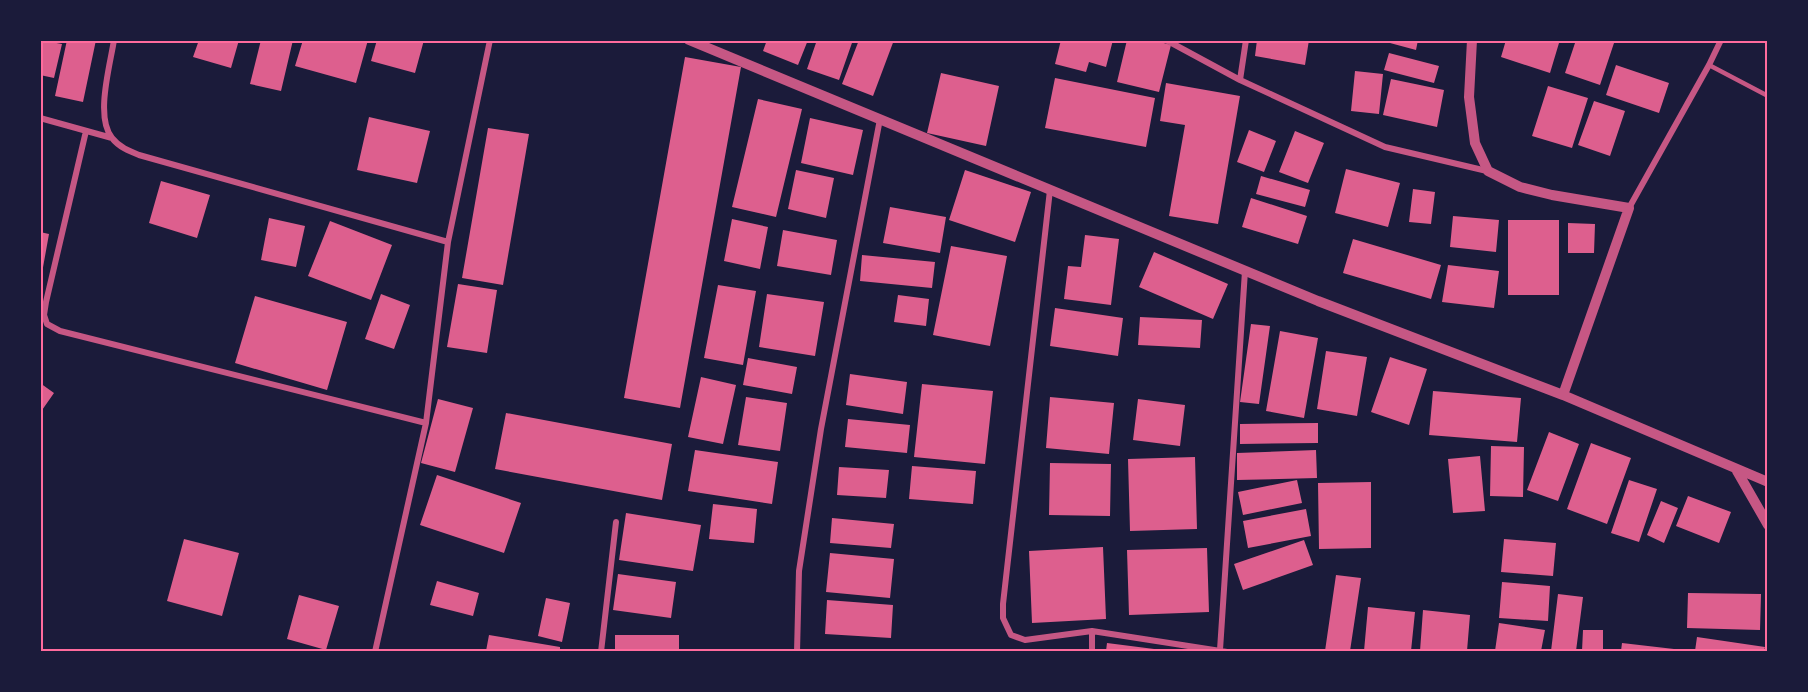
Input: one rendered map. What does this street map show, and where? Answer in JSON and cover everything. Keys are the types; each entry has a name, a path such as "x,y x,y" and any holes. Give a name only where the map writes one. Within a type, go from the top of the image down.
{"street":[{"path":"114,40 104,110 105,127 112,138 124,149 448,242"},
{"path":"375,651 426,423 448,242 490,40"},
{"path":"689,40 1318,302 1563,394 1767,482"},
{"path":"1166,40 1240,80 1384,147 1488,171 1520,187 1552,195 1629,208"},
{"path":"1240,80 1246,40"},
{"path":"1472,40 1469,97 1475,143 1488,171"},
{"path":"1563,394 1629,208 1721,40"},
{"path":"40,118 112,138"},
{"path":"797,651 799,571 820,440 880,118"},
{"path":"86,131 46,302 44,315 47,324 60,331 426,423"},
{"path":"1050,190 1003,604 1003,618 1011,635 1025,640 1092,631 1224,651 1245,271"},
{"path":"1737,471 1767,525"},
{"path":"601,651 616,522"},
{"path":"1092,631 1092,651"}],"lane":[{"path":"1709,65 1767,96"}],"building":[{"path":"40,40 62,44 54,78 40,75"},
{"path":"67,40 96,40 83,102 55,96"},
{"path":"199,40 239,40 231,68 193,57"},
{"path":"261,40 293,40 281,91 250,84"},
{"path":"303,40 368,40 356,83 295,66"},
{"path":"377,40 424,40 415,73 371,61"},
{"path":"767,40 808,40 798,65 763,51"},
{"path":"817,40 853,40 839,80 807,69"},
{"path":"859,40 894,40 873,96 842,84"},
{"path":"1061,40 1113,40 1106,67 1089,62 1086,72 1055,64"},
{"path":"1127,40 1153,40 1171,45 1159,92 1117,82"},
{"path":"1257,40 1309,40 1305,65 1255,56"},
{"path":"1391,40 1418,40 1416,50 1390,43"},
{"path":"1506,40 1552,40 1559,43 1550,73 1501,57"},
{"path":"1576,40 1615,40 1600,85 1565,73"},
{"path":"1389,53 1439,66 1434,83 1384,70"},
{"path":"685,57 741,67 680,408 624,398"},
{"path":"1616,65 1669,83 1659,113 1606,95"},
{"path":"1355,71 1383,74 1379,114 1351,111"},
{"path":"941,73 999,86 986,146 927,133"},
{"path":"1055,78 1155,98 1146,147 1045,128"},
{"path":"1391,79 1444,90 1437,127 1383,115"},
{"path":"1166,83 1240,96 1218,224 1169,216 1185,125 1160,121"},
{"path":"1548,86 1588,98 1572,148 1532,136"},
{"path":"758,99 802,109 776,217 732,207"},
{"path":"1594,101 1625,111 1610,156 1578,145"},
{"path":"369,117 430,131 417,183 357,170"},
{"path":"810,118 863,130 853,175 801,163"},
{"path":"488,128 529,134 503,285 462,278"},
{"path":"1249,130 1276,141 1264,172 1237,162"},
{"path":"1295,131 1324,143 1308,183 1279,172"},
{"path":"1346,169 1400,183 1388,227 1335,213"},
{"path":"796,170 834,178 826,218 788,209"},
{"path":"965,170 1031,192 1015,242 949,220"},
{"path":"1261,176 1310,190 1305,207 1256,194"},
{"path":"161,181 210,195 197,238 149,223"},
{"path":"1413,189 1435,192 1431,224 1409,222"},
{"path":"1251,198 1307,216 1298,244 1242,227"},
{"path":"890,207 946,217 940,253 883,243"},
{"path":"1453,216 1499,220 1496,252 1450,247"},
{"path":"269,218 305,226 296,267 261,260"},
{"path":"732,219 768,227 760,269 724,261"},
{"path":"1508,220 1559,220 1559,295 1508,295"},
{"path":"330,221 392,245 371,300 308,276"},
{"path":"1568,223 1595,224 1594,253 1568,253"},
{"path":"783,230 837,240 831,275 777,266"},
{"path":"40,232 49,234 42,273 40,273"},
{"path":"1085,235 1119,239 1111,305 1064,299 1068,266 1081,267"},
{"path":"1353,239 1441,265 1431,299 1343,273"},
{"path":"951,246 1007,256 990,346 933,335"},
{"path":"1154,252 1228,284 1213,319 1139,287"},
{"path":"862,255 935,262 932,288 860,281"},
{"path":"1448,265 1499,271 1494,308 1442,302"},
{"path":"458,284 497,290 487,353 447,347"},
{"path":"718,285 756,291 743,365 704,358"},
{"path":"381,294 410,305 394,349 365,339"},
{"path":"767,294 824,302 815,356 759,347"},
{"path":"898,295 929,299 926,326 894,322"},
{"path":"255,296 347,322 327,390 235,363"},
{"path":"1055,308 1123,318 1118,356 1050,346"},
{"path":"1140,317 1202,320 1200,348 1138,345"},
{"path":"1251,324 1270,326 1259,404 1240,402"},
{"path":"1280,331 1318,338 1304,418 1266,411"},
{"path":"1326,351 1367,357 1357,416 1317,409"},
{"path":"1390,357 1427,369 1409,425 1371,412"},
{"path":"748,358 797,367 792,394 743,385"},
{"path":"850,374 907,382 903,414 846,405"},
{"path":"701,377 736,385 723,444 688,437"},
{"path":"40,383 54,393 40,413"},
{"path":"922,384 993,391 985,464 914,457"},
{"path":"1433,391 1521,398 1517,442 1429,435"},
{"path":"746,397 787,403 780,451 738,445"},
{"path":"1050,397 1114,403 1109,454 1046,448"},
{"path":"438,399 473,408 455,472 421,463"},
{"path":"1138,399 1185,405 1180,446 1133,440"},
{"path":"506,413 672,444 662,500 495,469"},
{"path":"848,419 910,425 907,453 845,447"},
{"path":"1318,423 1318,443 1240,444 1240,424"},
{"path":"1549,432 1579,444 1558,501 1527,490"},
{"path":"1591,443 1631,458 1607,524 1567,509"},
{"path":"1491,446 1524,447 1523,497 1490,496"},
{"path":"695,450 778,462 772,504 688,491"},
{"path":"1316,450 1317,478 1237,480 1237,453"},
{"path":"1480,456 1485,511 1453,513 1448,459"},
{"path":"1195,457 1197,529 1130,531 1128,459"},
{"path":"1050,463 1111,464 1110,516 1049,515"},
{"path":"912,466 976,471 973,504 909,499"},
{"path":"839,467 889,470 886,498 837,495"},
{"path":"437,475 521,503 504,553 420,525"},
{"path":"1297,480 1302,503 1243,515 1238,492"},
{"path":"1629,480 1657,489 1639,542 1611,533"},
{"path":"1371,482 1371,548 1319,549 1318,483"},
{"path":"1688,496 1731,512 1719,543 1676,526"},
{"path":"1661,501 1678,508 1664,543 1647,535"},
{"path":"713,504 757,509 754,543 709,539"},
{"path":"1306,509 1311,536 1248,548 1243,521"},
{"path":"626,513 701,525 693,571 619,560"},
{"path":"832,518 894,524 891,548 830,543"},
{"path":"184,539 239,553 222,616 167,601"},
{"path":"1504,539 1556,543 1553,576 1501,572"},
{"path":"1304,540 1313,565 1243,590 1234,564"},
{"path":"1103,547 1106,619 1032,623 1029,551"},
{"path":"1207,548 1209,612 1129,615 1127,550"},
{"path":"830,553 894,559 890,598 826,592"},
{"path":"618,574 676,582 671,618 613,610"},
{"path":"1336,575 1361,578 1350,651 1325,651"},
{"path":"437,581 479,593 473,616 430,605"},
{"path":"1502,582 1550,586 1548,621 1499,618"},
{"path":"1688,593 1761,594 1760,630 1687,628"},
{"path":"1558,594 1583,597 1576,651 1551,651"},
{"path":"299,595 339,606 326,650 287,639"},
{"path":"546,598 570,603 562,642 538,636"},
{"path":"827,600 893,605 891,638 825,634"},
{"path":"1368,607 1415,612 1411,651 1364,651"},
{"path":"1423,610 1470,615 1467,651 1420,651"},
{"path":"1499,623 1545,630 1541,651 1495,651"},
{"path":"1583,630 1603,630 1603,651 1582,651"},
{"path":"489,635 560,647 560,651 486,651"},
{"path":"615,635 679,635 679,651 615,651"},
{"path":"1697,637 1765,647 1764,651 1695,651"},
{"path":"1107,643 1162,650 1162,651 1106,651"},
{"path":"1622,643 1674,649 1674,651 1621,651"}]}
